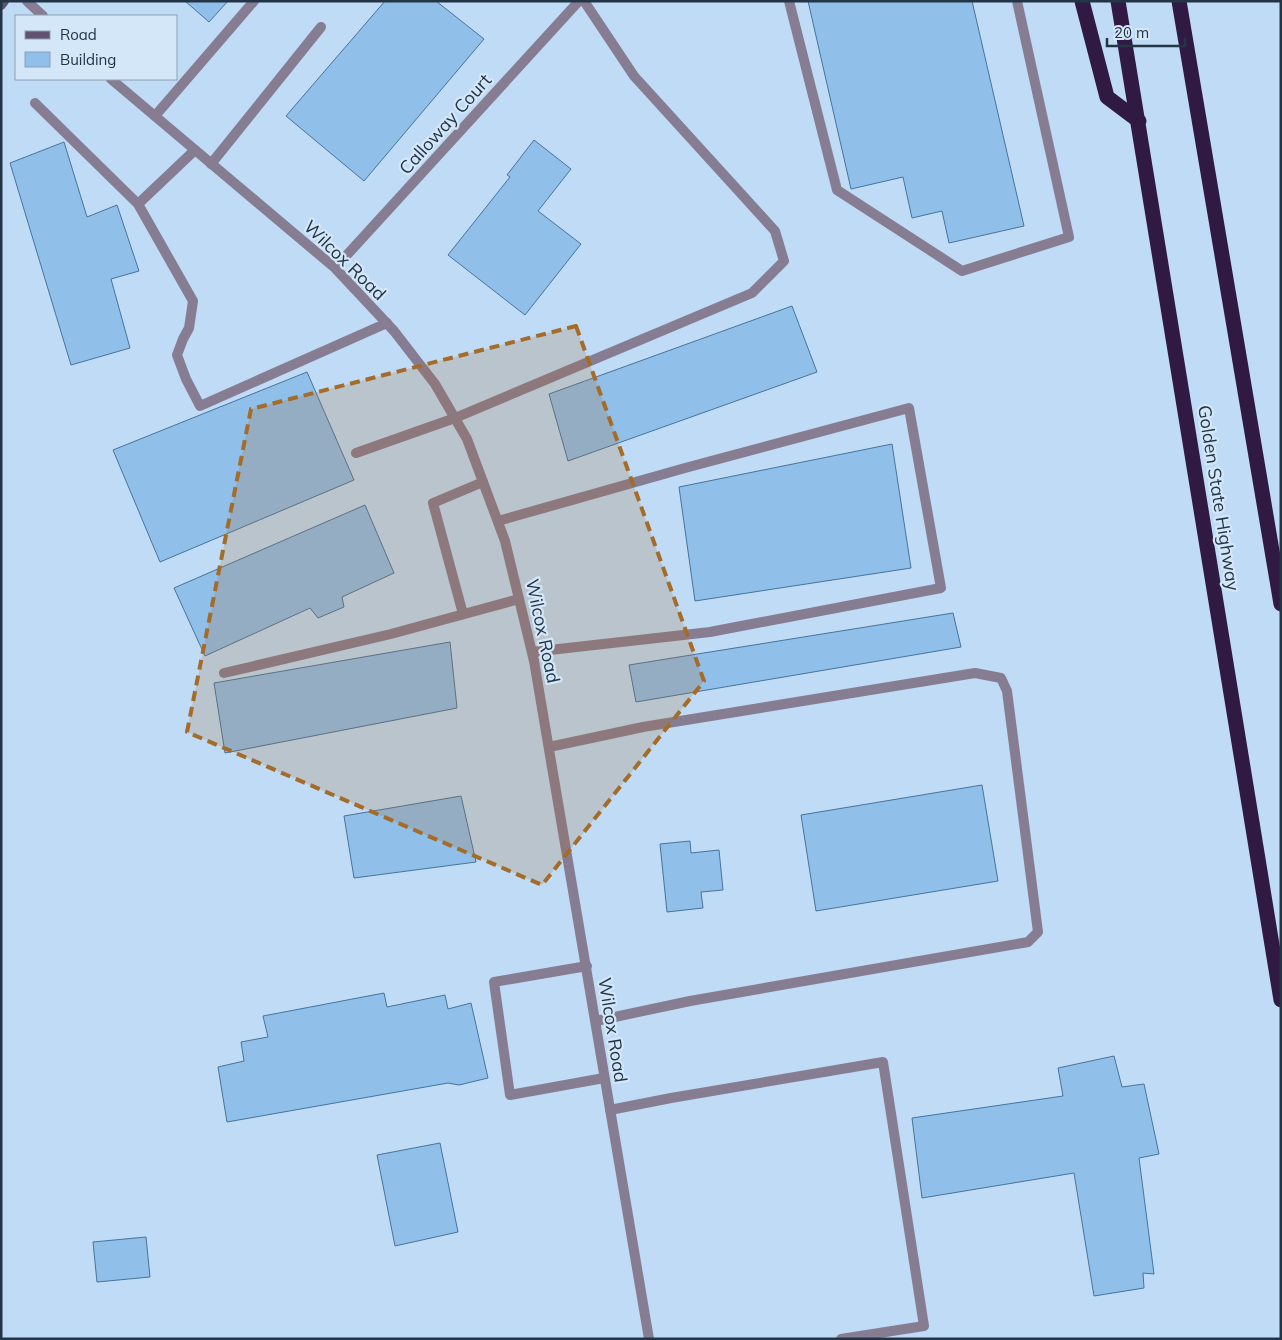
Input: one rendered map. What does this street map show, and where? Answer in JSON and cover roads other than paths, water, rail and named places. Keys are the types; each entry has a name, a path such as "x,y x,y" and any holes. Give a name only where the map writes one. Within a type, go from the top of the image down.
{"highway":[{"path":"1082,1 1107,97 1139,122"},
{"name":"Golden State Highway","path":"1118,1 1281,1000"},
{"path":"1179,1 1281,604"}],"street":[{"path":"1,5 4,1"},
{"path":"27,1 42,15"},
{"path":"154,116 254,1"},
{"name":"Calloway Court","path":"335,268 578,1"},
{"path":"356,453 455,418 752,293 784,261 775,231 634,76 584,1"},
{"path":"789,1 838,190 962,271 1069,237 1017,1"},
{"path":"211,164 321,27"},
{"name":"Wilcox Road","path":"112,80 335,268 387,323 436,384 467,439 505,541 532,652 587,966 604,1078 649,1339"},
{"path":"35,103 138,204 193,301 189,328 182,339 178,356 186,379 200,406 387,323"},
{"path":"138,204 195,150"},
{"path":"498,521 685,468 909,408 941,588 710,632 532,652"},
{"path":"463,614 433,503 483,482"},
{"path":"224,673 391,634 519,599"},
{"path":"549,747 644,727 975,673 1001,678 1006,691 1038,932 1028,942 690,1001 596,1021"},
{"path":"587,966 494,982 510,1095 604,1078"},
{"path":"610,1110 882,1062 924,1326 841,1339"}]}
